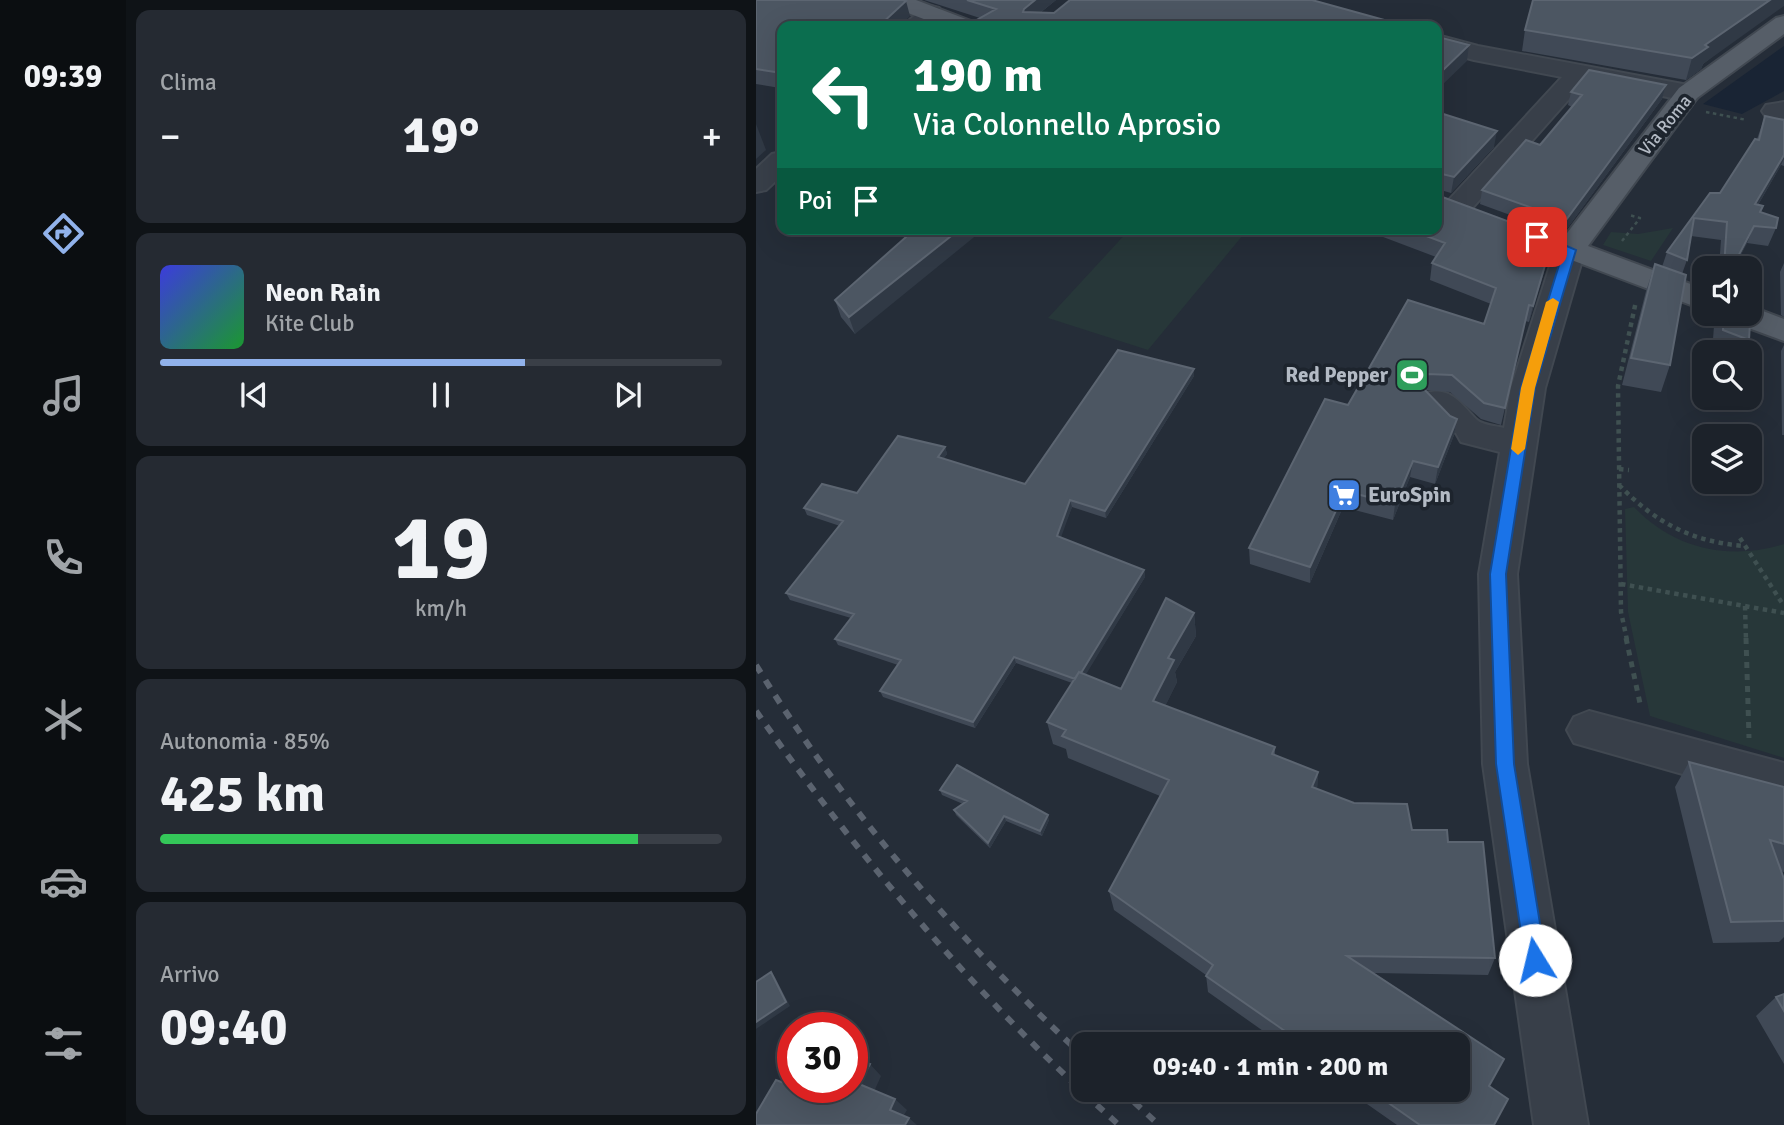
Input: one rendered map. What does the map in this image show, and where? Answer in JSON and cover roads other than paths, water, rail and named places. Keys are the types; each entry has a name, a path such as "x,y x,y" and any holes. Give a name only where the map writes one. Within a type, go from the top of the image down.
{"main road":[{"path":"895,0 923,20"},
{"name":"Via Roma","path":"1570,250 1695,102 1784,23"},
{"path":"1447,204 1491,220"},
{"path":"1525,233 1692,296"},
{"path":"1762,322 1784,331"}],"street":[{"path":"1442,44 1474,53 1580,72 1695,102"},
{"path":"1447,204 1580,72"},
{"path":"756,184 777,165"},
{"path":"1560,1125 1505,764 1498,574 1528,388 1570,250"},
{"path":"1457,419 1519,444"},
{"path":"1589,730 1784,783"}],"water":[{"path":"1784,46 1784,91 1742,114 1703,104"}],"railway":[{"path":"756,665 827,771 906,871 992,967 1071,1045"},
{"path":"756,711 881,876 971,980 1068,1078 1119,1125"},
{"path":"1134,1102 1159,1125"}],"place":[{"name":"Red Pepper","path":"1412,375"},
{"name":"EuroSpin","path":"1344,495"}]}
